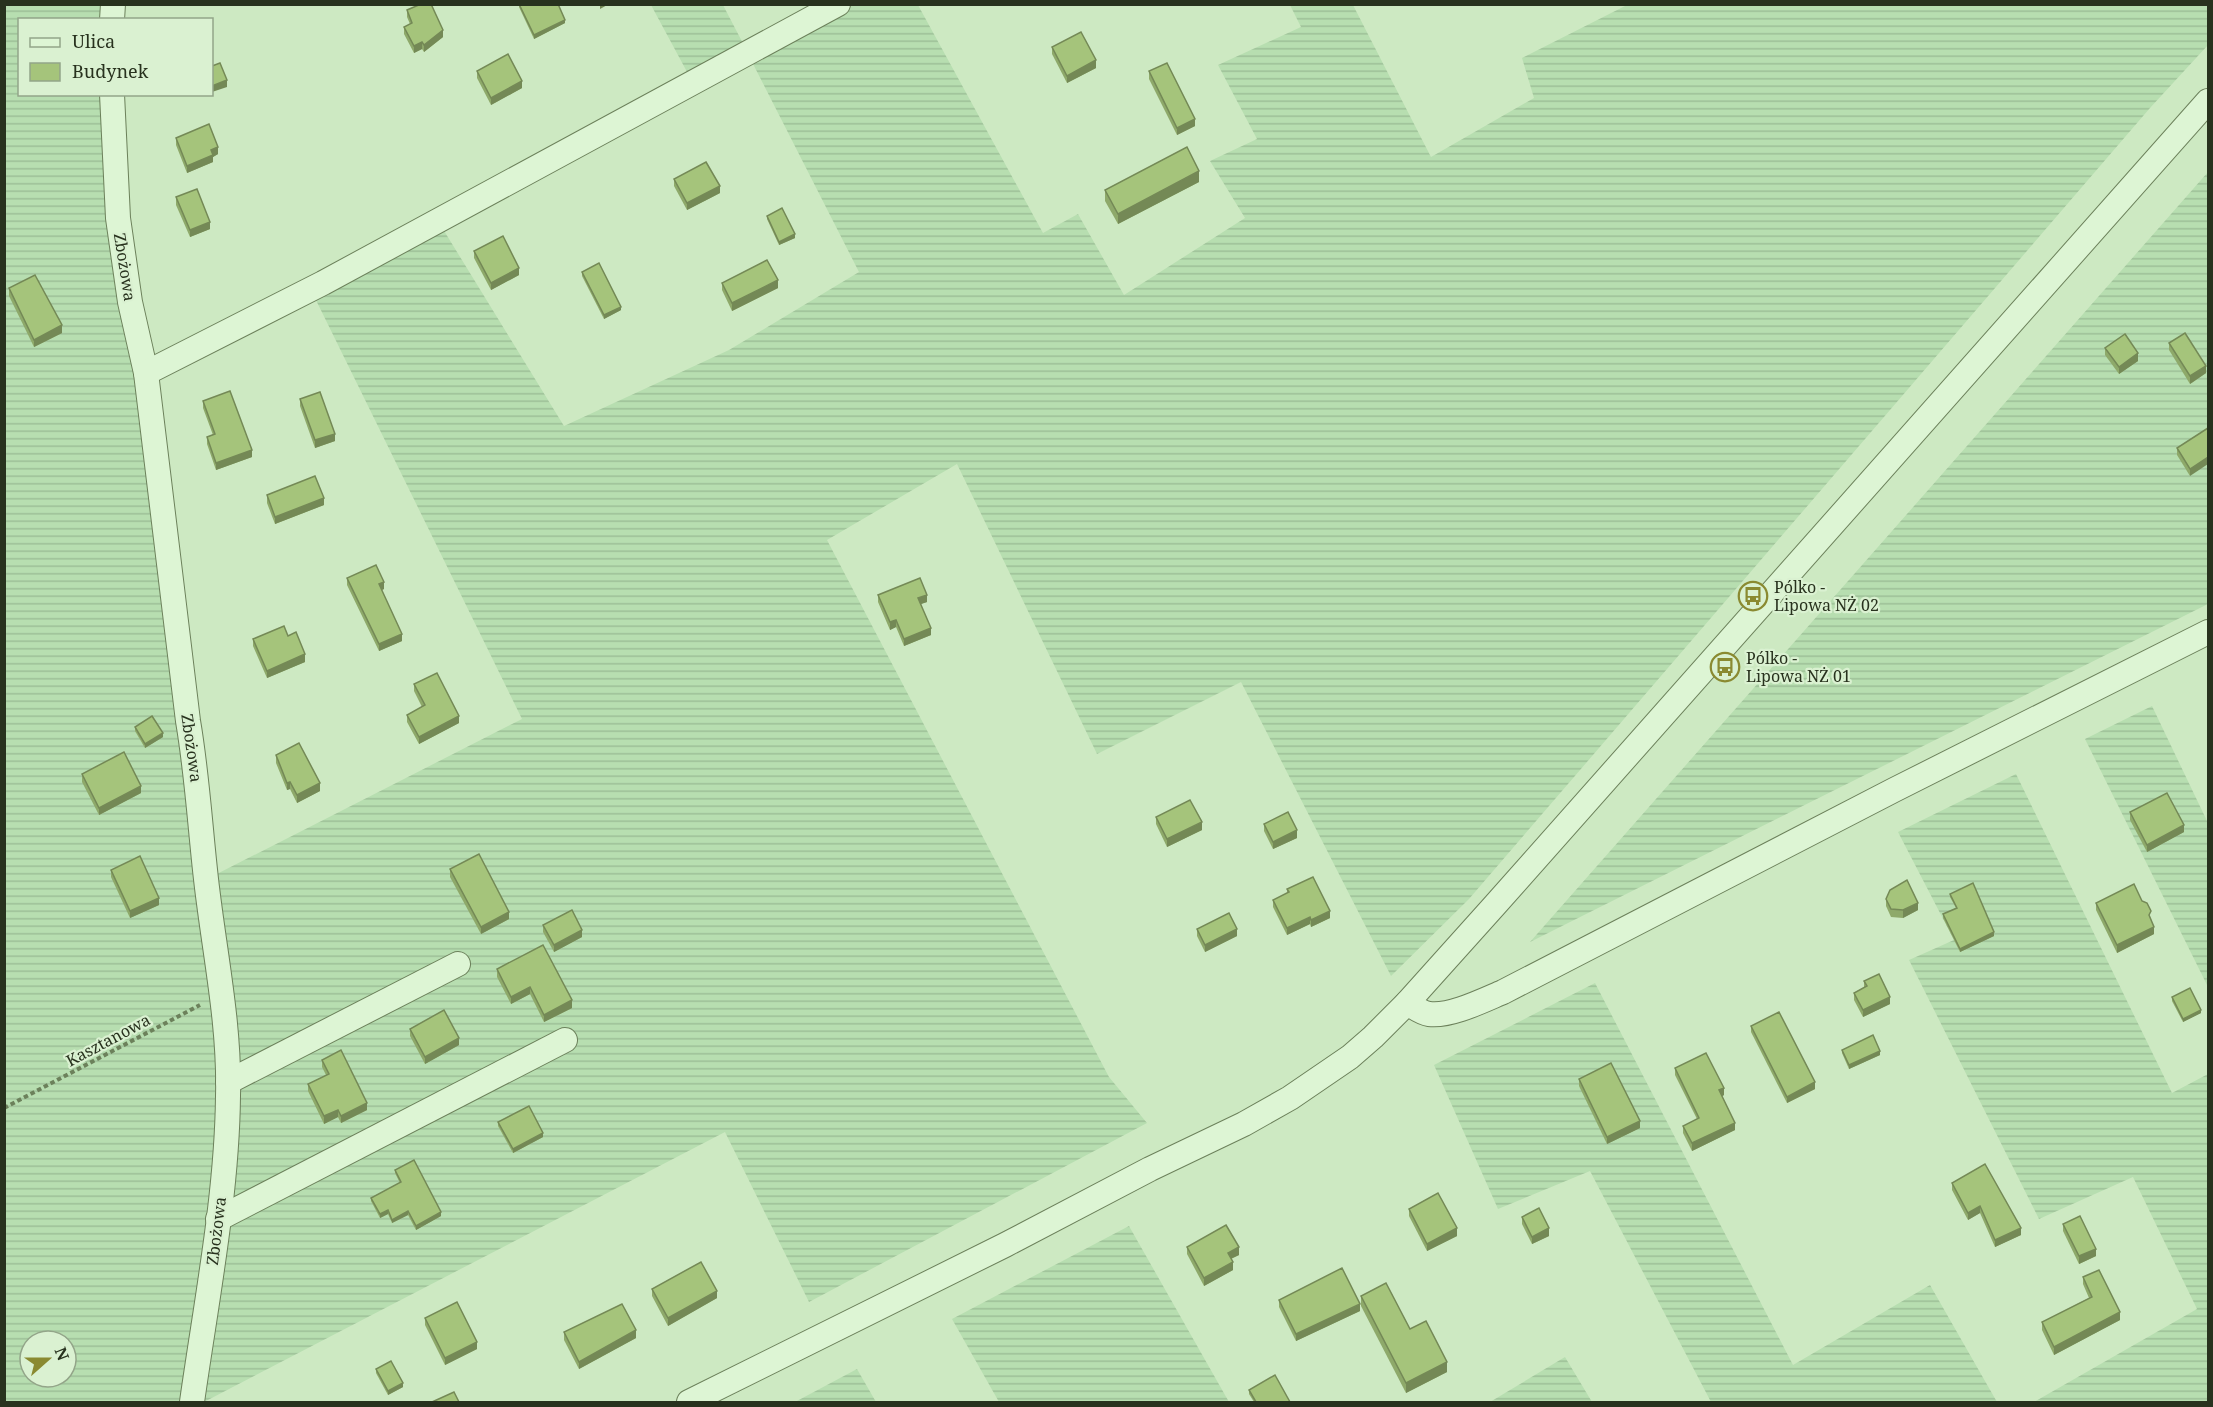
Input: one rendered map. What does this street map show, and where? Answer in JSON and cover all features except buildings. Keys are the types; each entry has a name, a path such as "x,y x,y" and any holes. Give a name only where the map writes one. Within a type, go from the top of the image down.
{"street":[{"path":"146,373 333,278 838,4"},
{"name":"Zbożowa","path":"112,96 118,218 130,302 146,373 194,756 206,880 222,993 228,1082 226,1140 218,1219 192,1402"},
{"path":"688,1402 1005,1245 1150,1169 1266,1112 1350,1057 1407,1003 2208,100"},
{"path":"1407,1003 1423,1012 1439,1014 1503,992 1904,784 2208,632"},
{"path":"228,1082 458,964"},
{"path":"218,1219 565,1040"}],"path":[{"name":"Kasztanowa","path":"4,1108 222,993"}],"green space":[{"path":"5,5 113,5 112,18 18,18 18,96 112,96 207,879 522,719 311,290 438,221 564,426 729,350 859,272 748,54 693,83 651,5 723,5 748,53 838,5 918,5 1043,233 1078,214 1124,295 1245,218 1210,161 1257,139 1218,65 1301,27 1290,5 1353,5 1431,157 1534,98 1522,58 1627,5 2208,5 2208,45 2150,108 1469,899 1391,976 1241,682 1097,754 957,464 827,540 1109,1077 1147,1123 809,1302 725,1132 204,1402 5,1402"},
{"path":"2208,172 2208,604 1530,942 2003,405"},
{"path":"2152,706 2208,823 2208,987 2085,739"},
{"path":"2016,774 2172,1093 2208,1074 2208,1402 2034,1402 2197,1309 2133,1177 2039,1219 1909,960 1954,940 1898,832"},
{"path":"1595,983 1793,1365 1930,1285 1997,1402 1711,1402 1590,1171 1498,1209 1434,1065"},
{"path":"1129,1226 1229,1402 999,1402 952,1319"},
{"path":"1565,1357 1592,1402 1490,1402"},
{"path":"857,1369 876,1402 795,1402"}],"place":[{"name":"Pólko - Lipowa NŻ 02","path":"1753,596"},
{"name":"Pólko - Lipowa NŻ 01","path":"1725,667"}]}
